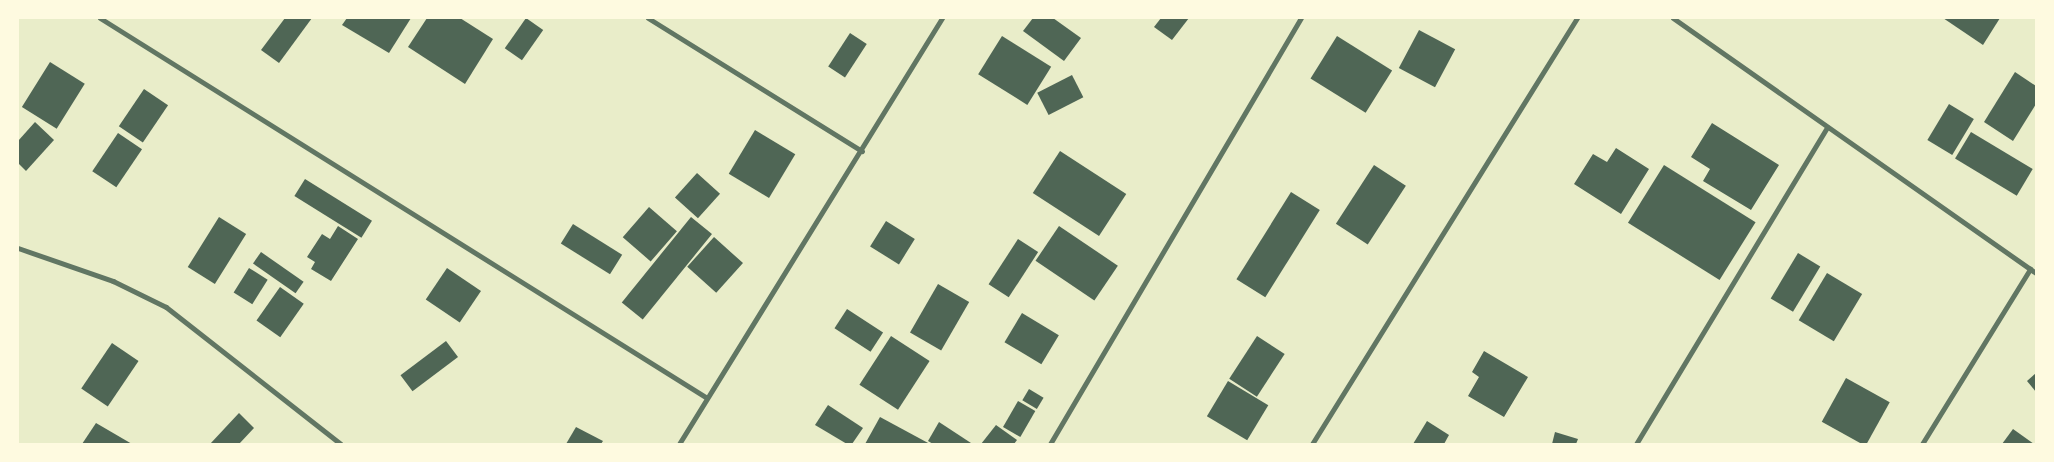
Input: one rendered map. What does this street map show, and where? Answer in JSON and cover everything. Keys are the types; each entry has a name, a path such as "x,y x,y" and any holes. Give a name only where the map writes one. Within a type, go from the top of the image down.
{"street":[{"path":"100,18 707,398"},
{"path":"648,18 862,151"},
{"path":"679,444 862,151 942,18"},
{"path":"1050,444 1300,18"},
{"path":"1312,444 1577,18"},
{"path":"1672,18 2036,273"},
{"path":"1636,444 1827,128"},
{"path":"18,248 113,280 166,307 341,444"},
{"path":"1922,444 2030,269"}],"building":[{"path":"285,18 312,18 279,63 261,50"},
{"path":"347,18 411,18 389,53 342,25"},
{"path":"427,18 460,18 493,39 465,84 408,47"},
{"path":"526,18 543,30 522,60 505,48"},
{"path":"1033,18 1053,18 1081,38 1064,61 1023,31"},
{"path":"1161,18 1189,18 1172,40 1154,27"},
{"path":"1943,18 2000,18 1983,45"},
{"path":"1419,30 1455,49 1435,87 1399,68"},
{"path":"850,33 867,44 845,77 828,67"},
{"path":"1002,36 1051,67 1027,105 978,74"},
{"path":"1337,36 1392,70 1366,113 1311,78"},
{"path":"50,62 85,84 57,129 22,107"},
{"path":"2015,72 2036,86 2036,104 2013,141 1984,122"},
{"path":"1072,75 1083,97 1049,115 1037,93"},
{"path":"144,89 168,105 143,143 119,126"},
{"path":"1949,104 1974,119 1952,155 1927,140"},
{"path":"35,122 54,140 26,171 18,163 18,141"},
{"path":"1712,123 1779,165 1751,210 1703,181 1710,169 1691,157"},
{"path":"755,130 795,154 769,198 729,174"},
{"path":"1971,132 2033,169 2017,196 1955,159"},
{"path":"118,133 142,149 116,187 92,171"},
{"path":"1616,148 1649,169 1621,214 1574,184 1593,154 1607,162"},
{"path":"1060,151 1126,194 1099,236 1033,193"},
{"path":"1374,165 1406,186 1368,244 1336,224"},
{"path":"1664,165 1756,222 1720,280 1628,223"},
{"path":"697,173 720,194 698,218 675,198"},
{"path":"305,179 372,221 361,238 294,196"},
{"path":"1291,192 1320,210 1265,297 1236,279"},
{"path":"649,207 677,231 651,261 623,237"},
{"path":"219,217 246,234 215,284 188,267"},
{"path":"691,217 712,234 643,319 622,302"},
{"path":"886,221 915,239 899,264 870,246"},
{"path":"573,224 622,255 610,274 561,244"},
{"path":"338,226 358,239 331,281 311,269 315,262 307,257 322,234 330,239"},
{"path":"1059,226 1118,266 1094,301 1036,261"},
{"path":"714,237 743,263 716,293 687,267"},
{"path":"1018,239 1038,252 1009,297 989,284"},
{"path":"261,252 304,282 296,293 253,263"},
{"path":"1798,253 1820,266 1793,312 1771,298"},
{"path":"249,268 268,280 252,304 234,293"},
{"path":"447,268 481,291 460,322 426,300"},
{"path":"1827,273 1862,294 1834,341 1799,320"},
{"path":"938,284 969,302 941,350 910,332"},
{"path":"280,287 304,304 280,337 256,321"},
{"path":"847,309 883,332 871,352 834,328"},
{"path":"1022,313 1059,335 1041,364 1004,342"},
{"path":"891,336 930,361 898,410 859,385"},
{"path":"1257,336 1285,354 1257,397 1229,379"},
{"path":"446,341 458,357 413,391 400,375"},
{"path":"112,343 139,361 108,406 81,389"},
{"path":"1484,351 1528,377 1504,417 1468,396 1479,377 1472,372"},
{"path":"2036,373 2036,392 2027,381"},
{"path":"1846,378 1890,402 1867,444 1862,444 1822,422"},
{"path":"1228,381 1268,405 1247,440 1207,416"},
{"path":"1029,389 1044,398 1037,409 1022,400"},
{"path":"1018,401 1035,411 1020,437 1003,427"},
{"path":"828,405 863,428 852,444 847,444 815,425"},
{"path":"239,413 254,428 239,444 210,444"},
{"path":"880,417 930,444 865,444"},
{"path":"1427,421 1449,435 1444,444 1413,444"},
{"path":"939,422 971,443 933,444 928,441"},
{"path":"96,423 132,444 82,444"},
{"path":"996,425 1017,440 1014,444 981,444"},
{"path":"576,427 603,441 601,444 566,444"},
{"path":"2013,429 2034,444 2002,444"},
{"path":"1555,432 1578,439 1576,444 1552,444"}]}
